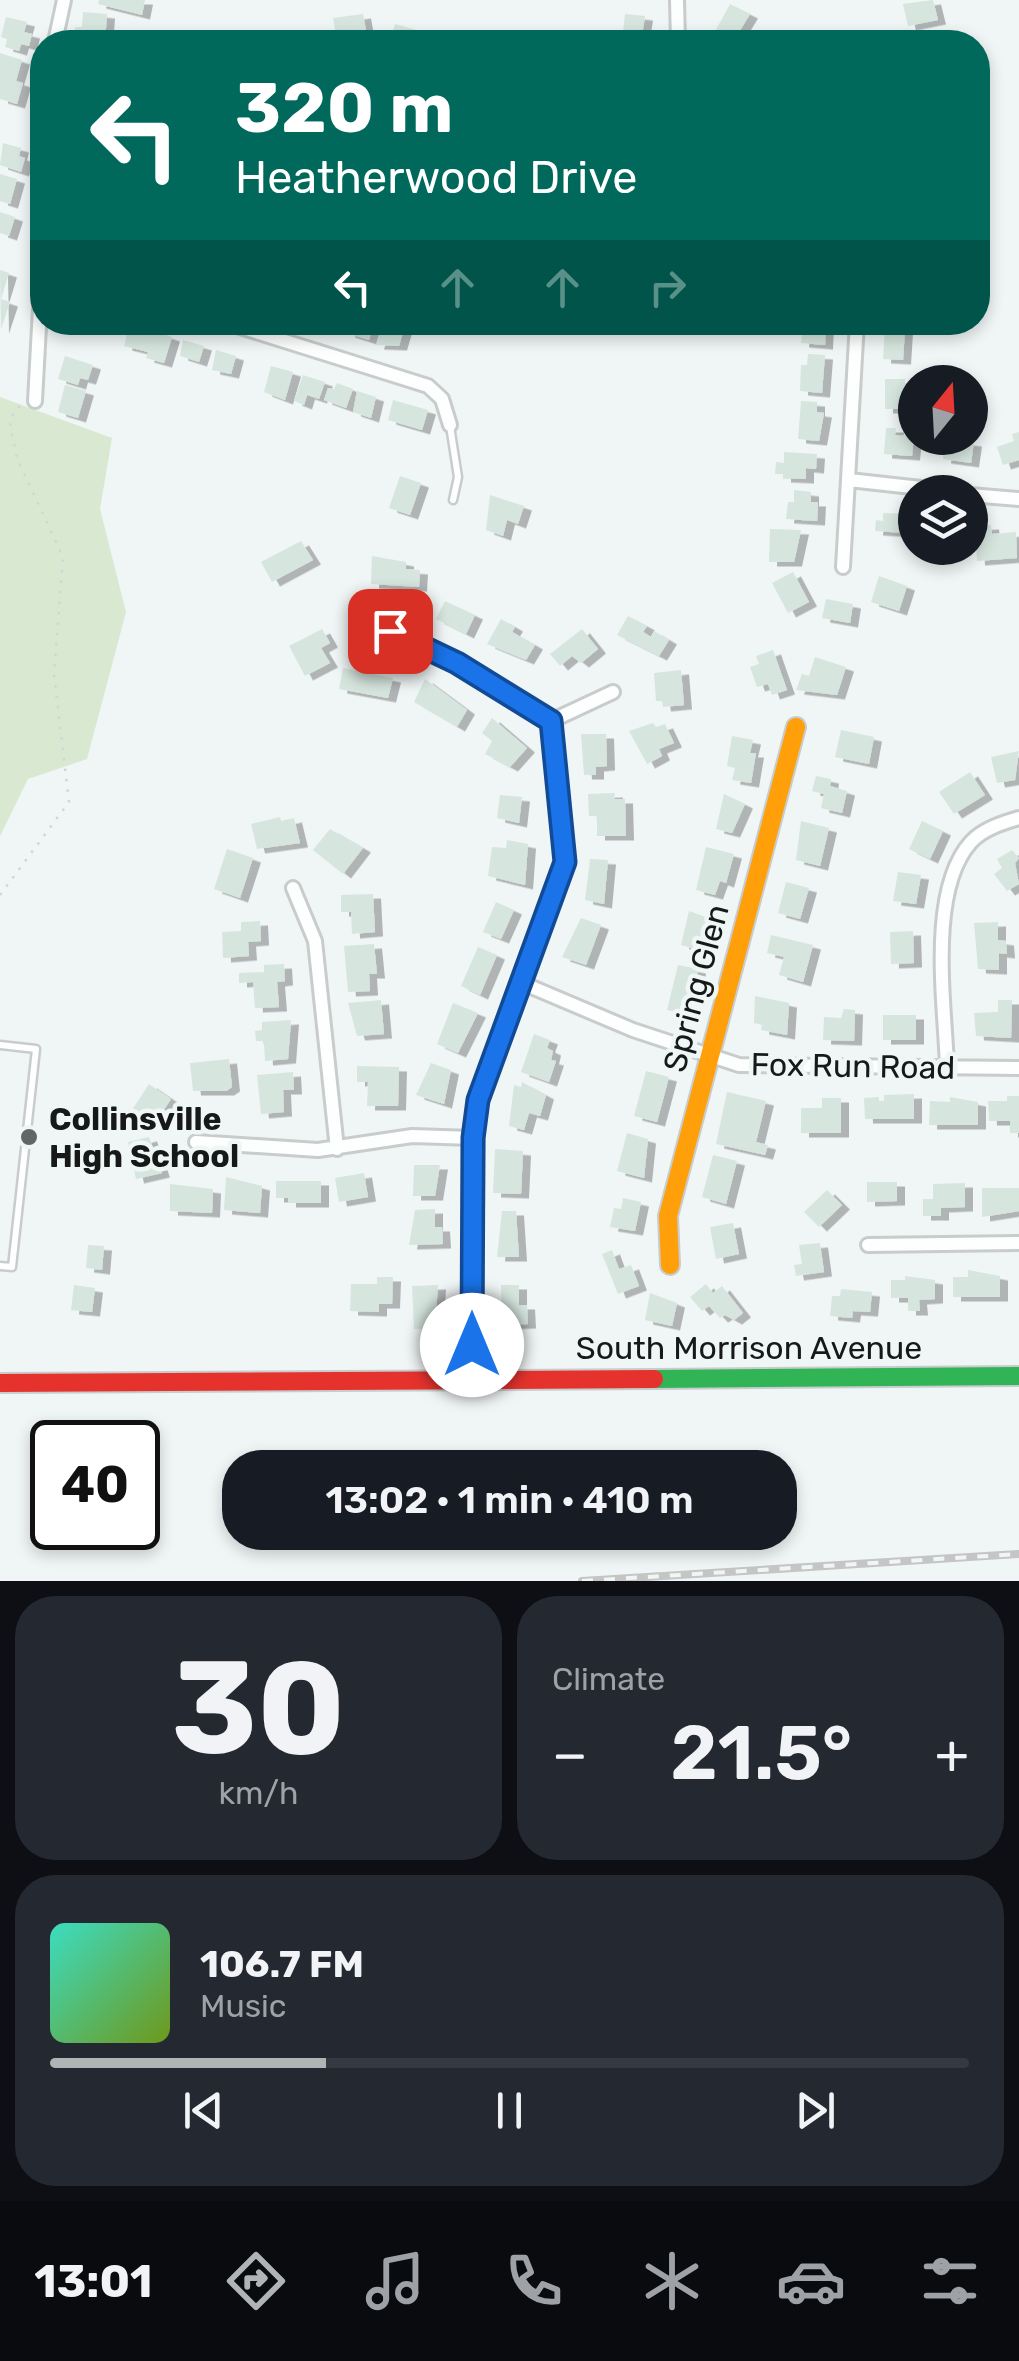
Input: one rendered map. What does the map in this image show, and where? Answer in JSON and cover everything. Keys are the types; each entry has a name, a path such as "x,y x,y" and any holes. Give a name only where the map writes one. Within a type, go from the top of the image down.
{"street":[{"path":"58,30 64,0"},
{"path":"677,0 678,30"},
{"path":"36,401 39,335"},
{"path":"265,335 428,386 442,399 450,425"},
{"path":"843,567 856,335"},
{"path":"849,480 898,485"},
{"path":"988,497 1019,500"},
{"path":"367,634 390,631 457,663 551,721"},
{"path":"551,721 614,692"},
{"path":"472,1380 473,1138 482,1085 565,862 551,721"},
{"name":"Spring Glen","path":"670,1265 668,1216 796,727"},
{"path":"947,1067 944,920 951,878 972,841 1019,818"},
{"path":"293,888 315,941 337,1149"},
{"name":"Fox Run Road","path":"522,984 709,1058 768,1068 1019,1068"},
{"path":"196,1142 337,1149 412,1136 473,1138"},
{"path":"868,1245 1019,1243"},
{"name":"South Morrison Avenue","path":"0,1383 1019,1376"}],"lane":[{"path":"450,425 458,477 453,500"},
{"path":"0,1045 36,1049 12,1267 0,1266"}],"path":[{"path":"0,896 68,802 54,674 63,557 17,458 10,422 15,409 36,401"}],"green space":[{"path":"0,397 112,438 100,509 126,612 87,759 28,779 0,836"}],"building":[{"path":"99,0 145,0 142,15 98,4"},
{"path":"933,0 938,20 908,26 903,4"},
{"path":"730,4 750,14 740,30 716,30"},
{"path":"83,12 107,14 106,30 75,30 82,27"},
{"path":"363,14 366,30 335,30 333,18"},
{"path":"625,14 645,16 643,30 623,30"},
{"path":"6,17 27,22 24,32 30,34 29,46 21,44 19,51 5,47 7,39 1,37"},
{"path":"395,24 416,30 393,30"},
{"path":"0,53 22,60 16,81 23,83 17,104 0,99"},
{"path":"3,143 21,148 19,156 25,158 21,172 0,165"},
{"path":"0,174 17,179 10,204 0,201"},
{"path":"0,212 15,217 9,236 0,233"},
{"path":"0,270 9,273 1,299 10,302 1,329"},
{"path":"127,335 172,337 164,363 146,358 148,352 124,346"},
{"path":"379,335 402,335 399,346 376,345"},
{"path":"802,335 825,335 825,345 801,343"},
{"path":"885,335 905,335 903,360 883,359"},
{"path":"183,340 204,346 199,362 180,356"},
{"path":"216,350 236,356 231,374 212,370"},
{"path":"808,354 825,355 822,393 800,391 801,365 807,365"},
{"path":"65,356 93,365 88,380 80,378 78,385 58,379"},
{"path":"271,366 293,372 285,400 264,392"},
{"path":"303,375 325,382 319,399 307,395 304,405 294,401"},
{"path":"885,379 898,379 898,409 885,409"},
{"path":"337,383 353,389 346,408 324,400 328,388 334,389"},
{"path":"65,385 86,391 78,418 58,412"},
{"path":"357,391 376,397 371,418 353,412"},
{"path":"393,400 428,410 422,430 388,420"},
{"path":"801,401 817,402 817,412 824,413 819,441 798,439"},
{"path":"886,428 896,428 898,455 884,454"},
{"path":"1019,432 1019,460 1003,465 997,447 1014,441 1012,434"},
{"path":"784,452 817,454 816,469 806,468 806,479 775,474 776,462 784,463"},
{"path":"943,455 972,455 971,463 943,459"},
{"path":"400,476 421,483 410,515 389,508"},
{"path":"794,490 811,492 811,502 818,502 817,521 786,519 788,502 794,502"},
{"path":"490,495 524,506 518,524 507,520 503,536 486,530"},
{"path":"883,513 898,514 898,533 875,531 876,520 883,521"},
{"path":"988,525 992,534 1016,532 1017,558 988,560"},
{"path":"770,529 801,530 794,562 769,562"},
{"path":"301,541 313,560 272,582 261,562"},
{"path":"372,556 406,562 406,569 420,570 419,587 371,584"},
{"path":"793,572 809,602 788,613 772,583"},
{"path":"879,576 907,586 899,611 871,602"},
{"path":"826,599 853,604 850,623 822,618"},
{"path":"445,601 475,615 466,634 436,619"},
{"path":"628,616 647,626 643,632 651,637 654,631 669,640 659,656 617,635"},
{"path":"501,619 515,627 512,632 535,645 526,660 487,644"},
{"path":"322,629 330,643 321,648 330,663 305,676 289,646"},
{"path":"582,629 598,649 581,663 572,656 560,666 550,654"},
{"path":"773,650 787,690 772,695 768,684 757,687 750,667 759,664 756,656"},
{"path":"815,657 846,667 837,695 796,690 802,674 809,676"},
{"path":"343,668 393,678 388,698 339,689"},
{"path":"681,670 684,705 663,707 662,701 656,701 654,673"},
{"path":"425,679 467,710 457,727 414,702"},
{"path":"492,718 527,748 510,767 485,754 492,741 482,733"},
{"path":"653,723 656,727 665,724 674,743 659,749 662,756 647,764 629,731"},
{"path":"841,730 874,737 869,764 835,757"},
{"path":"581,734 606,734 607,766 596,767 596,775 584,775"},
{"path":"732,736 753,740 750,753 756,753 751,783 732,780 735,768 727,766"},
{"path":"1019,751 1015,780 997,783 991,757"},
{"path":"970,772 985,795 954,814 939,792"},
{"path":"816,776 831,779 830,786 847,791 842,813 821,808 824,794 812,791"},
{"path":"615,793 614,799 625,799 626,836 597,836 597,816 589,816 588,794"},
{"path":"724,794 745,804 732,833 716,829"},
{"path":"500,795 522,797 519,823 497,818"},
{"path":"280,817 281,821 294,818 300,843 257,849 251,824"},
{"path":"801,821 829,828 820,866 796,860"},
{"path":"922,821 943,831 930,859 909,849"},
{"path":"330,829 363,848 343,874 313,850"},
{"path":"507,840 528,844 525,885 488,876 492,847 506,848"},
{"path":"706,847 734,854 726,883 720,881 715,895 696,890"},
{"path":"227,849 253,858 240,898 214,889"},
{"path":"1012,850 1019,858 1015,863 1019,884 1007,891 994,874 1002,868 997,859"},
{"path":"590,859 608,860 604,904 585,900"},
{"path":"898,872 921,875 916,904 893,901"},
{"path":"786,882 809,888 800,919 778,913"},
{"path":"373,894 375,932 352,934 351,912 341,912 341,895"},
{"path":"496,902 514,910 501,939 483,932"},
{"path":"689,911 714,920 705,952 681,945"},
{"path":"581,918 601,925 586,965 562,957"},
{"path":"260,921 261,941 248,942 249,956 223,958 222,932 241,931 241,922"},
{"path":"998,922 998,940 1006,941 1007,954 999,953 999,970 978,969 974,923"},
{"path":"913,931 914,963 891,964 890,932"},
{"path":"771,935 813,945 803,982 779,975 784,957 767,953"},
{"path":"374,944 377,974 369,974 370,991 348,992 344,946"},
{"path":"478,947 497,955 480,995 461,986"},
{"path":"284,964 285,981 277,982 279,1007 255,1008 253,982 239,983 239,973 264,972 264,965"},
{"path":"678,965 698,969 691,1016 667,1010"},
{"path":"755,996 789,1003 787,1035 761,1030 762,1025 754,1023"},
{"path":"381,1000 384,1034 357,1036 348,1003"},
{"path":"998,1000 1012,1000 1011,1038 976,1036 974,1013 998,1012"},
{"path":"453,1003 478,1013 458,1053 437,1044"},
{"path":"844,1009 855,1010 854,1041 823,1040 824,1017 841,1018"},
{"path":"883,1015 916,1015 916,1040 883,1040"},
{"path":"291,1020 288,1059 265,1061 264,1041 256,1041 255,1031 262,1030 262,1022"},
{"path":"534,1034 550,1040 547,1048 553,1051 551,1060 556,1061 549,1082 521,1072"},
{"path":"229,1059 232,1087 226,1091 193,1091 190,1063"},
{"path":"431,1063 451,1070 444,1104 416,1095"},
{"path":"357,1066 399,1067 398,1106 367,1106 368,1082 357,1082"},
{"path":"646,1071 669,1077 657,1122 634,1116"},
{"path":"293,1072 294,1090 283,1090 284,1112 261,1114 257,1075"},
{"path":"522,1082 546,1095 540,1116 529,1113 524,1130 509,1126 514,1085 521,1087"},
{"path":"149,1084 171,1099 154,1125 132,1110"},
{"path":"727,1092 766,1101 756,1142 768,1145 765,1155 716,1144"},
{"path":"914,1094 914,1119 865,1119 864,1098 879,1097 879,1102 884,1102 884,1095"},
{"path":"1007,1096 1019,1096 1019,1133 1010,1133 1010,1121 989,1121 988,1101 1007,1101"},
{"path":"950,1097 978,1102 978,1125 929,1125 930,1101 950,1102"},
{"path":"822,1098 841,1098 841,1133 801,1133 801,1108 822,1108"},
{"path":"627,1133 648,1139 644,1178 617,1171"},
{"path":"149,1137 162,1173 136,1179 128,1142"},
{"path":"495,1149 523,1151 521,1194 493,1193"},
{"path":"713,1155 737,1161 726,1204 702,1197"},
{"path":"414,1165 440,1165 435,1196 413,1196"},
{"path":"364,1173 368,1197 339,1202 335,1178"},
{"path":"226,1177 262,1186 260,1213 224,1210"},
{"path":"276,1181 321,1181 321,1203 288,1203 288,1198 276,1198"},
{"path":"867,1182 897,1182 897,1201 867,1202"},
{"path":"965,1183 965,1207 941,1208 941,1216 923,1216 923,1199 933,1199 933,1184"},
{"path":"170,1184 213,1189 212,1213 170,1211"},
{"path":"982,1188 1019,1188 1019,1211 982,1217"},
{"path":"827,1190 842,1205 819,1227 804,1212"},
{"path":"623,1198 641,1202 635,1231 610,1227 614,1208 621,1209"},
{"path":"435,1209 435,1227 442,1227 443,1244 409,1245 415,1210"},
{"path":"502,1211 516,1211 519,1257 497,1257"},
{"path":"733,1223 739,1254 716,1259 710,1227"},
{"path":"820,1243 824,1272 796,1276 794,1265 802,1264 799,1245"},
{"path":"88,1245 104,1246 102,1270 86,1268"},
{"path":"612,1250 619,1269 631,1265 639,1286 618,1294 602,1254"},
{"path":"968,1270 1000,1276 1000,1297 953,1297 953,1277 968,1277"},
{"path":"905,1276 935,1280 935,1299 919,1300 920,1311 908,1311 908,1298 891,1298 891,1280 905,1280"},
{"path":"377,1277 393,1277 392,1304 379,1304 379,1312 350,1311 351,1284 377,1284"},
{"path":"706,1284 713,1293 722,1286 743,1313 734,1320 725,1315 720,1318 709,1306 702,1311 690,1297"},
{"path":"74,1285 95,1288 92,1312 71,1310"},
{"path":"438,1285 435,1328 414,1329 412,1286"},
{"path":"501,1285 519,1285 519,1305 527,1305 528,1324 502,1325"},
{"path":"841,1289 872,1292 870,1312 853,1311 852,1318 830,1316 832,1296 840,1296"},
{"path":"650,1293 677,1303 672,1326 645,1320"}],"railway":[{"path":"582,1581 1019,1554"}],"traffic: fast":[{"path":"367,634 390,631 457,663 551,721 565,862 478,1100 475,1122"},
{"path":"654,1379 1019,1376"}],"traffic: slow":[{"path":"670,1265 668,1216 796,727"},
{"path":"472,1380 475,1122"}],"traffic: jam":[{"path":"0,1383 654,1379"}],"place":[{"name":"Collinsville High School","path":"29,1137"}],"route":[{"path":"390,631 457,663 551,721 565,862 478,1100 473,1138 472,1345"}]}
